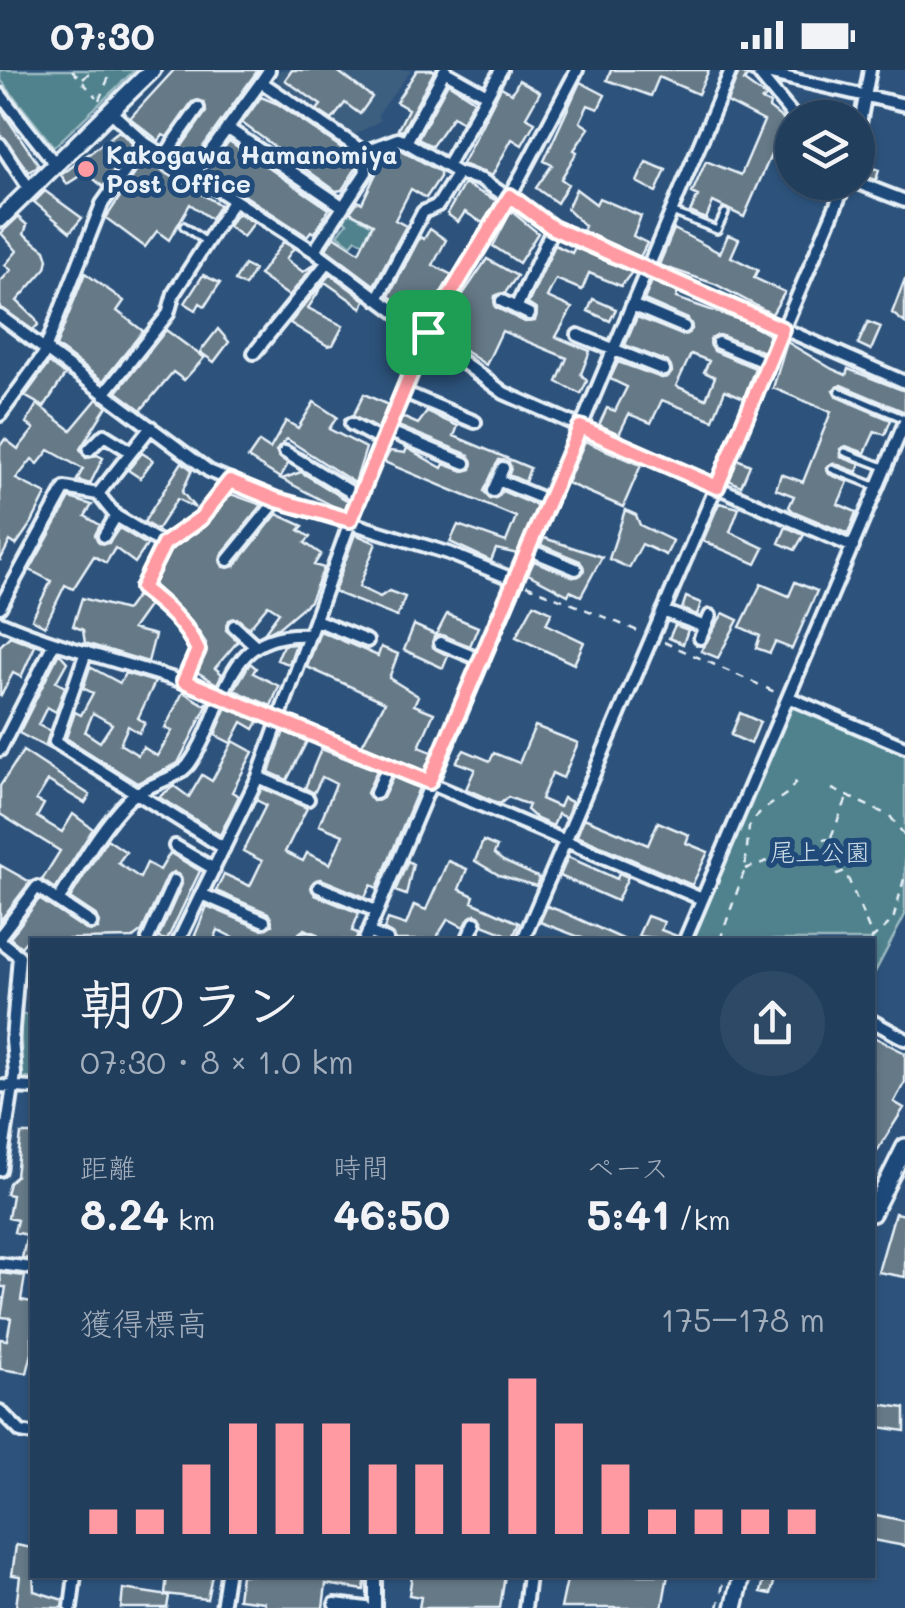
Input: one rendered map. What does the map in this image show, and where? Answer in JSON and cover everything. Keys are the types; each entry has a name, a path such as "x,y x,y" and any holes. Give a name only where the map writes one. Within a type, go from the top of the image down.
{"main road":[{"path":"3,214 56,166 101,103 152,70"},
{"path":"875,1204 905,1147"},
{"path":"734,1608 741,1578"}],"street":[{"path":"194,174 270,70"},
{"path":"447,166 501,70"},
{"path":"179,938 258,777 310,635 319,621 359,497 431,335 577,70"},
{"path":"366,936 731,70"},
{"path":"865,100 870,70"},
{"path":"406,142 444,71 487,95"},
{"path":"755,72 867,92 905,104"},
{"path":"755,72 779,100"},
{"path":"261,82 364,152"},
{"path":"0,94 56,166"},
{"path":"101,103 145,143 314,250 504,393 853,547"},
{"path":"165,155 198,108"},
{"path":"227,128 342,206"},
{"path":"364,152 398,140 406,142 458,173 482,180 510,196 553,228 905,382"},
{"path":"3,408 47,348 102,204 145,143"},
{"path":"0,144 30,190"},
{"path":"314,250 366,172 364,152"},
{"path":"377,299 423,212 438,205 458,173"},
{"path":"875,189 905,201"},
{"path":"104,394 168,314 174,293 234,200"},
{"path":"524,938 838,200"},
{"path":"516,308 553,228"},
{"path":"254,353 328,264"},
{"path":"502,301 529,314"},
{"path":"632,305 684,327"},
{"path":"0,316 209,471 277,500 350,520 515,580"},
{"path":"578,335 664,370"},
{"path":"718,343 768,364"},
{"path":"407,394 475,422"},
{"path":"686,938 905,421"},
{"path":"351,424 389,434 466,464"},
{"path":"98,494 151,427"},
{"path":"90,450 104,434 130,451"},
{"path":"285,452 359,497"},
{"path":"291,471 298,460"},
{"path":"498,480 548,501"},
{"path":"184,681 198,650 178,619 142,588 164,544 201,518 230,481"},
{"path":"0,607 65,488 98,494 116,516 164,544"},
{"path":"228,560 277,500"},
{"path":"104,536 116,516"},
{"path":"528,549 576,569"},
{"path":"663,611 702,633 710,616"},
{"path":"319,621 367,641"},
{"path":"0,622 52,645 222,695 702,899"},
{"path":"234,626 255,644"},
{"path":"58,902 92,846 140,791 187,767 242,656 255,644 277,634 310,635"},
{"path":"440,644 481,660"},
{"path":"0,750 52,645"},
{"path":"86,652 54,742 140,791 224,848"},
{"path":"790,698 905,747"},
{"path":"376,793 388,767"},
{"path":"258,777 308,799"},
{"path":"176,846 214,869"},
{"path":"149,938 174,881"},
{"path":"0,1170 14,1086 13,1030 19,956 0,938 37,887 91,924"},
{"path":"319,888 376,911"},
{"path":"201,894 264,922"},
{"path":"471,938 475,923"},
{"path":"875,1023 905,1039"},
{"path":"0,1024 13,1030"},
{"path":"0,1086 30,1088"},
{"path":"0,1264 30,1268"},
{"path":"0,1411 21,1432 30,1434"},
{"path":"71,1608 75,1578"},
{"path":"222,1608 227,1578"},
{"path":"375,1608 376,1578"},
{"path":"525,1608 530,1578"},
{"path":"335,1604 366,1608"}],"lane":[{"path":"672,212 717,230 725,214"},
{"path":"184,226 206,242"},
{"path":"839,391 905,421"},
{"path":"844,452 886,468"},
{"path":"832,468 878,488"}],"path":[{"path":"72,70 101,103"},
{"path":"82,80 92,70"},
{"path":"101,103 112,70"},
{"path":"721,938 745,868 750,828 760,812 788,793 798,779"},
{"path":"832,788 890,816 905,836"},
{"path":"830,840 848,797"},
{"path":"813,853 815,842 830,840"},
{"path":"830,840 835,849 830,859"},
{"path":"745,868 796,851 800,859 813,853"},
{"path":"813,853 820,860 830,859"},
{"path":"830,859 837,874 846,871 872,938"},
{"path":"873,938 893,920 905,874"},
{"path":"718,1608 724,1578"}],"shaded area":[{"path":"280,70 411,70 377,116 381,120 354,135 277,80"}],"green space":[{"path":"0,70 135,70 54,147 0,79"},
{"path":"346,210 372,225 363,243 356,239 351,245 338,235 347,223 342,218"},
{"name":"尾上公園","path":"791,703 905,752 905,915 875,972 875,938 693,938"},
{"path":"20,1013 30,1016 30,1079 22,1077"}],"building":[{"path":"174,70 258,70 192,162 177,153 206,112 204,102 192,102 167,137 163,135 159,141 130,118"},
{"path":"292,70 336,70 372,97 360,114 345,103 332,120 317,110 321,105 285,80"},
{"path":"417,70 435,70 402,131 398,129 408,109 396,102"},
{"path":"611,70 709,70 698,94 659,77 651,96 607,80"},
{"path":"739,72 747,76 744,81 766,97 762,100 775,113 775,147 744,217 713,202 706,219 690,212 698,196 692,193 706,161 741,175 764,121 727,102"},
{"path":"519,80 540,92 526,117 535,122 522,145 512,139 492,176 462,164 501,87 512,93"},
{"path":"580,82 605,95 598,109 588,105 580,122 589,128 561,179 568,184 557,203 536,188 552,165 544,161"},
{"path":"448,83 474,100 462,122 453,116 432,146 418,139"},
{"path":"261,97 278,104 356,158 357,167 342,190 336,191 242,123"},
{"path":"0,108 39,165 29,172 0,135"},
{"path":"119,131 133,144 103,187 86,172 67,184 61,175"},
{"path":"229,141 329,209 315,233 311,231 307,236 207,171"},
{"path":"398,148 440,172 440,177 426,198 411,189 395,220 406,226 374,285 326,249 334,236 359,252 373,224 350,212 358,201 362,203 379,167"},
{"path":"147,155 159,162 156,167 220,205 211,219 190,204 169,240 157,231 145,247 106,218"},
{"path":"646,162 666,170 656,192 637,182"},
{"path":"464,184 497,201 483,223 465,212 458,222 447,214"},
{"path":"576,189 596,204 599,198 641,216 633,236 647,243 640,257 583,231 585,226 567,209"},
{"path":"45,191 82,218 70,232 34,202"},
{"path":"511,211 538,233 519,263 493,246"},
{"path":"238,213 254,223 243,237 228,226"},
{"path":"18,217 27,225 24,234 45,250 48,259 46,268 17,301 35,318 38,325 33,330 0,307 0,282 11,270 5,265 17,251 1,233"},
{"path":"430,229 446,240 433,265 452,275 423,322 389,296 420,237 424,239"},
{"path":"674,229 720,253 728,235 739,239 731,257 758,270 754,278 785,292 772,314 715,284 659,265"},
{"path":"283,242 294,248 286,259 303,272 316,263 289,296 259,275"},
{"path":"555,245 572,253 575,247 632,272 621,286 589,273 582,290 556,279 547,297 572,308 556,337 590,351 581,374 587,381 581,394 557,382 567,358 502,331 486,365 437,332 487,259 517,276 505,293 495,296 495,307 525,322 535,321 537,310 528,304"},
{"path":"244,265 254,270 245,286 235,281"},
{"path":"85,273 124,301 117,311 143,331 103,381 56,346"},
{"path":"330,274 365,300 362,308 325,282 308,308 343,326 333,345 328,346 290,323"},
{"path":"203,275 220,283 205,306 200,303 196,310 185,303"},
{"path":"905,279 905,323 892,313"},
{"path":"652,281 678,292 676,298 746,322 771,336 764,352 720,335 710,339 714,351 755,368 744,398 725,390 713,420 662,400 651,423 629,414 619,434 599,425 607,408 615,411 627,387 610,379 618,362 662,378 672,372 668,362 625,345 637,317 682,335 692,329 688,319 644,300","holes":["691,354 709,361 704,372 715,377 706,399 676,386"]},
{"path":"593,299 616,309 610,321 588,311"},
{"path":"868,322 881,327 871,350 858,344"},
{"path":"218,329 229,342 214,362 200,352"},
{"path":"166,330 204,358 184,380 173,372 141,410 117,392"},
{"path":"787,342 846,375 848,369 905,391 905,412 841,385 833,390 837,397 891,420 885,435 875,431 865,453 846,446 840,449 841,457 860,464 857,472 833,463 826,468 829,474 848,482 838,504 856,512 848,534 793,511 789,507 794,496 776,489 781,474 803,482 831,412 773,388"},
{"path":"49,363 65,375 44,407 25,396"},
{"path":"364,394 388,405 378,429 353,416"},
{"path":"97,399 107,406 80,449 86,458 103,458 90,484 77,480 83,469 49,450 38,464 32,459 16,479 46,494 32,522 16,545 10,541 0,561 0,446 5,439 18,449 34,429 26,423 37,404 71,430"},
{"path":"314,402 337,417 329,429 366,448 355,483 287,439 276,451 288,464 280,478 248,458 259,442 270,449 286,421 298,428"},
{"path":"427,412 458,426 454,436 530,468 525,482 509,475 509,462 499,460 484,491 490,499 502,491 538,506 518,554 496,549 491,561 450,542 458,525 506,542 516,517 384,462 390,451 405,453 407,448 442,468 444,464 463,471 471,469 469,455 398,426 402,417 418,424"},
{"path":"585,441 641,465 623,507 567,483"},
{"path":"142,453 153,460 140,478 128,470"},
{"path":"737,459 750,465 741,486 729,480"},
{"path":"182,462 192,470 182,492 195,508 177,499 157,530 144,522"},
{"path":"301,472 348,501 344,512 282,479"},
{"path":"231,494 262,505 221,555 223,567 235,566 277,514 303,526 299,530 310,537 305,543 321,554 314,565 324,568 310,601 278,628 264,633 279,612 268,605 249,628 237,618 228,620 226,630 238,641 215,668 222,674 217,684 197,672 206,643 191,621 153,585 170,550 206,525"},
{"path":"70,498 92,505 85,516 100,525 95,535 99,543 109,543 119,528 147,545 135,563 115,548 106,563 94,556 73,589 65,585 45,626 32,619 51,581 30,570"},
{"path":"719,503 739,508 730,532 764,548 756,564 703,541"},
{"path":"625,510 636,515 640,525 673,541 666,555 642,544 629,568 609,559"},
{"path":"786,527 804,535 795,550 779,543"},
{"path":"355,534 376,543 359,587 380,597 389,591 405,597 397,617 334,592"},
{"path":"544,538 602,557 581,596 570,591 568,595 528,574 534,561 574,577 584,571 580,561 541,545"},
{"path":"795,582 817,591 792,649 775,642 770,653 756,648 760,636 740,627 761,584 789,596"},
{"path":"137,595 149,605 132,629 155,635 148,662 85,643 83,630 73,626 82,598 126,610"},
{"path":"686,597 701,603 697,615 682,609"},
{"path":"534,604 552,612 546,624 584,642 574,664 516,637"},
{"path":"723,613 738,620 718,658 701,651"},
{"path":"447,614 478,627 470,646 442,635 434,637 433,647 448,656 443,668 404,650 414,625 436,635"},
{"path":"675,625 688,630 683,644 669,638"},
{"path":"320,631 378,656 381,647 398,654 389,678 418,696 414,705 434,713 419,747 434,753 426,772 362,745 385,702 307,667"},
{"path":"10,636 35,646 21,677 13,673 0,697 0,646"},
{"path":"296,644 289,664 277,660 283,645"},
{"path":"59,653 67,662 56,682 65,687 56,712 47,707 38,725 50,731 46,744 55,752 19,733"},
{"path":"250,663 256,668 253,673 279,686 271,706 234,690"},
{"path":"90,667 120,683 125,673 155,682 138,718 145,723 139,733 128,726 120,744 138,755 143,747 157,756 172,731 165,728 183,692 205,705 210,700 178,763 137,783 66,738 75,712 81,715 93,693 83,688","holes":["93,713 112,724 100,742 85,732"]},
{"path":"227,707 259,720 254,729 242,722 231,743 215,735"},
{"path":"740,713 760,722 751,744 731,735"},
{"path":"535,726 578,743 563,778 552,773 541,799 559,807 563,798 572,802 566,818 558,814 553,826 537,819 527,810 529,805 508,797 500,804 466,789 475,769 456,762 464,750 490,761 494,753 519,763"},
{"path":"284,731 307,741 287,780 269,772"},
{"path":"233,741 253,752 232,792 239,796 220,835 159,797 174,786 189,797 202,775 212,781"},
{"path":"321,749 377,770 367,793 373,801 383,798 393,777 419,788 377,888 371,885 365,897 321,879 311,885 315,895 359,913 352,931 358,933 357,938 319,938 304,929 298,938 234,938 218,930 215,938 194,938 207,906 261,929 272,925 268,913 216,891 224,874 250,886 262,861 243,851 266,805 256,800 262,788 307,808 285,852 303,861 307,853 330,864 343,835 319,825 336,784 322,777 314,793 305,788"},
{"path":"23,751 90,795 85,803 48,781 36,800 44,804 37,817 62,832 73,814 93,829 55,889 42,880 60,851 0,814 0,786"},
{"path":"584,818 648,845 658,822 689,835 686,843 708,852 692,885 577,836"},
{"path":"107,839 126,852 118,863 140,878 147,863 160,870 170,853 200,871 168,938 158,938 182,884 174,872 167,877 142,931 133,938 30,938 21,947 10,938 39,899 86,930 98,929 97,916 70,898"},
{"path":"483,841 497,847 494,854 503,861 540,878 536,886 499,875 475,861"},
{"path":"568,857 617,879 619,873 628,877 617,901 560,876"},
{"path":"408,861 413,864 406,895 395,891"},
{"path":"448,861 467,869 459,889 474,896 472,902 519,923 513,937 483,925 475,914 464,927 448,919 436,938 394,938 384,929 388,919 406,925 414,905 426,910"},
{"path":"0,865 30,882 0,921"},
{"path":"547,906 621,938 582,938 540,922"},
{"path":"647,916 664,922 661,930 677,936 657,938 638,936"},
{"path":"875,1038 905,1053 905,1082 894,1102 904,1108 875,1154"},
{"path":"21,1134 30,1134 30,1259 22,1258 27,1235 14,1232 17,1220 8,1218 12,1195 6,1194 16,1176"},
{"path":"895,1213 905,1215 905,1277 878,1272"},
{"path":"0,1273 25,1276 21,1300 30,1302 27,1373 0,1369 0,1339 7,1340 11,1318 1,1317 6,1287 1,1287"},
{"path":"875,1403 905,1408 905,1431 875,1426"},
{"path":"875,1515 905,1521 905,1546 875,1541"},
{"path":"16,1545 30,1548 34,1591 63,1600 62,1608 16,1607 20,1576 12,1575"},
{"path":"167,1578 211,1578 207,1599 165,1594"},
{"path":"241,1578 366,1578 364,1590 326,1584 323,1608 266,1608 264,1602 238,1599"},
{"path":"412,1578 505,1578 500,1608 419,1608 421,1597 409,1595"},
{"path":"567,1578 667,1578 662,1608 561,1608"},
{"path":"764,1578 775,1578 771,1594 761,1592"},
{"path":"123,1589 169,1596 167,1608 121,1608"}],"waterway":[{"path":"432,335 447,309"}],"place":[{"name":"Kakogawa Hamanomiya Post Office","path":"86,169"}],"route":[{"path":"510,196 553,228 782,329 717,487 580,427 429,782 184,681 198,650 178,619 142,588 164,544 201,518 230,481 277,500 350,520 428,332 510,196"}]}
